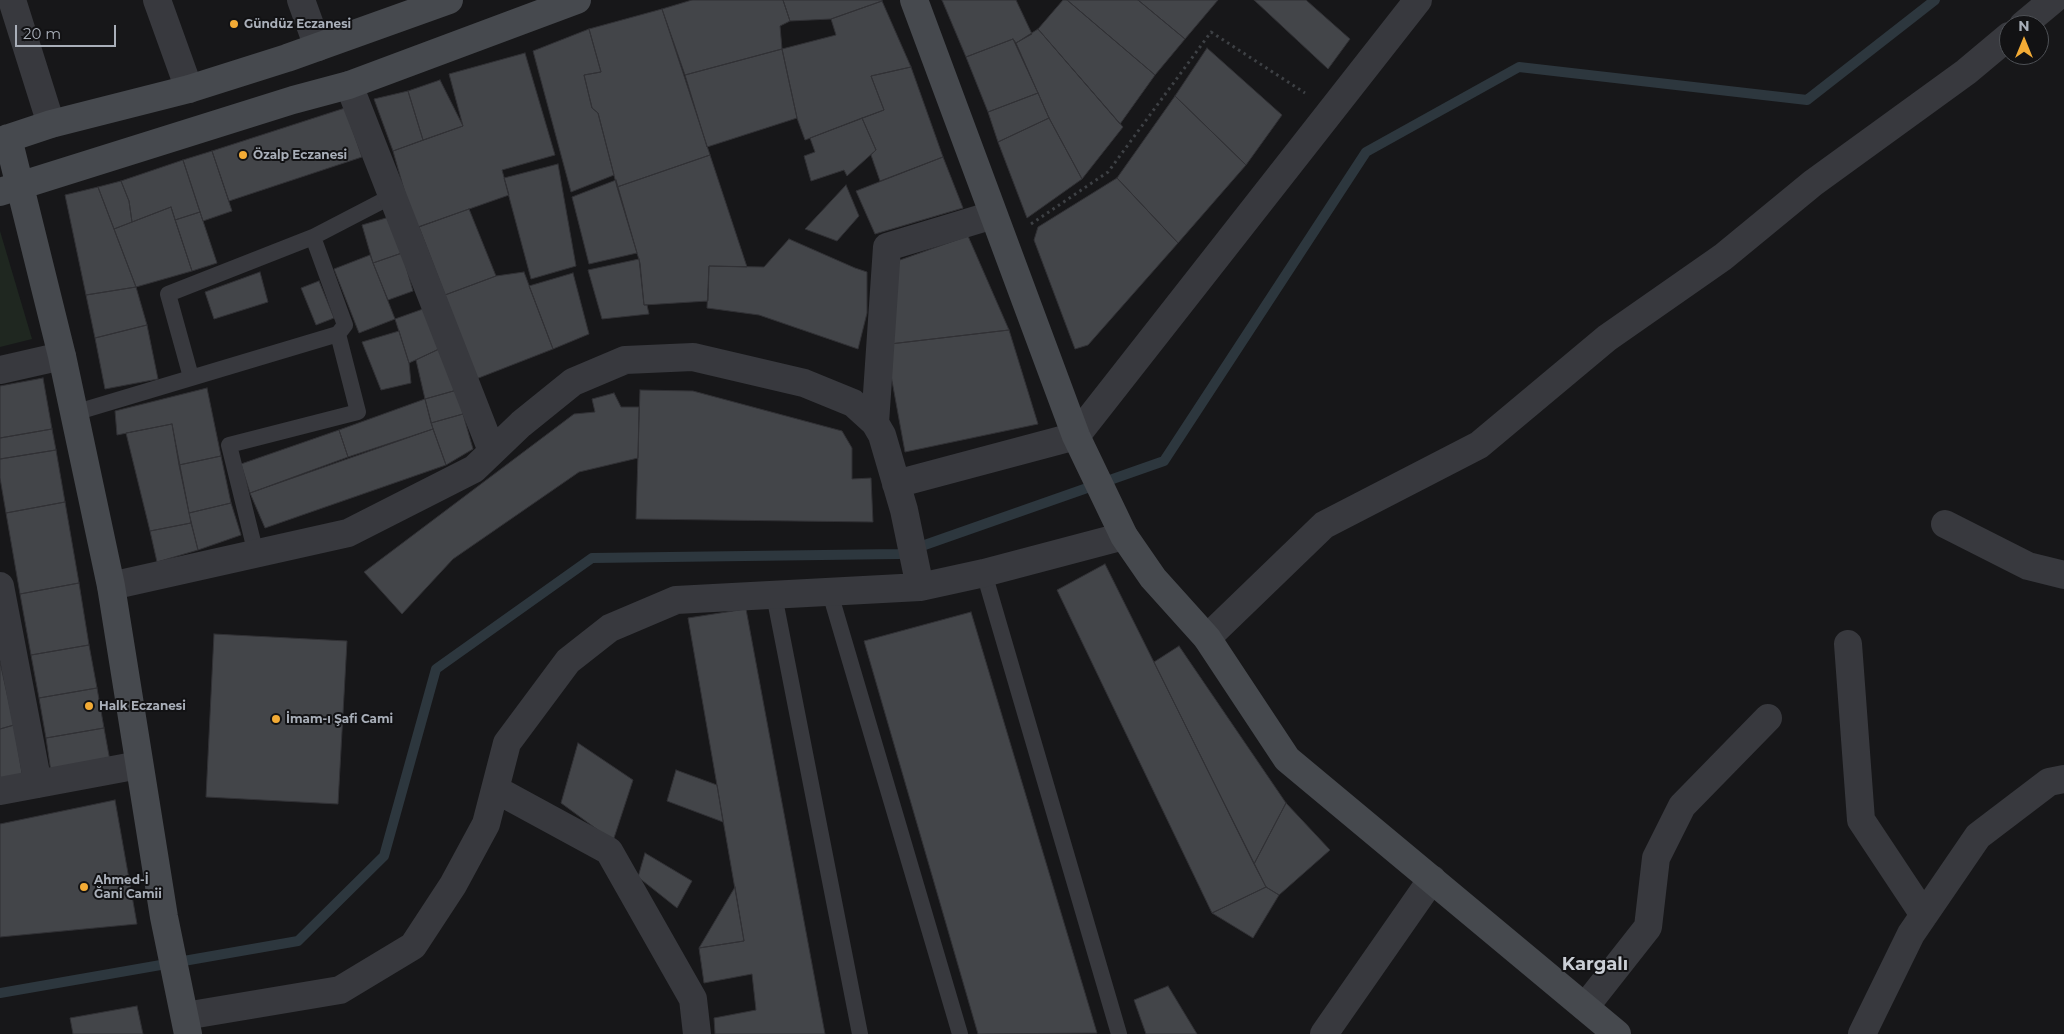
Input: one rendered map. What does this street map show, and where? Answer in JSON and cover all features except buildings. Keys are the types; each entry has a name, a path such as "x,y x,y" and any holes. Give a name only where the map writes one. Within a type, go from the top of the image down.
{"street":[{"path":"12,0 51,124"},
{"path":"157,0 189,89"},
{"path":"301,0 318,47"},
{"path":"10,189 293,100 349,85 577,0"},
{"path":"914,0 922,16 993,215 1076,436 1124,536 1152,578 1207,638 1287,759 1617,1034"},
{"path":"896,484 1076,436 1418,0"},
{"path":"2034,15 2052,0"},
{"path":"435,2 318,47 189,89 51,124 4,140 10,189 62,356 111,586 164,917 185,1017 340,990 412,946 453,885 486,824 507,743 568,661 610,628 676,600 920,587 984,573 1124,536"},
{"path":"1207,638 1324,525 1479,445 1607,338 1723,257 1813,183 1966,72 1999,44"},
{"path":"349,85 492,451"},
{"path":"875,423 887,247 993,215"},
{"path":"0,370 62,356"},
{"path":"111,586 348,533 474,469 521,424 573,382 624,360 693,357 804,383 853,403 875,423 882,435 896,484 920,587"},
{"path":"1945,524 2028,566 2064,575"},
{"path":"0,586 38,784"},
{"path":"1848,644 1860,820 1924,915"},
{"path":"1585,1007 1648,927 1656,858 1682,806 1768,718"},
{"path":"0,791 139,765"},
{"path":"1862,1034 1910,934 1978,836 2049,782 2064,779"},
{"path":"495,789 609,851 693,999 697,1034"},
{"path":"1324,1034 1432,879"}],"lane":[{"path":"191,377 168,294 313,237 392,196"},
{"path":"74,413 338,334 345,325 313,237"},
{"path":"256,554 229,445 358,412 338,334"},
{"path":"984,573 1119,1034"},
{"path":"830,593 960,1034"},
{"path":"774,595 860,1034"}],"path":[{"path":"1004,244 1108,172 1211,32 1331,110"}],"shaded area":[{"path":"0,231 32,339 0,347"}],"waterway":[{"path":"0,993 298,941 384,856 436,669 592,558 899,554 1164,461 1366,152 1519,67 1807,100 1935,0"}],"place":[{"name":"Gündüz Eczanesi","path":"234,24"},
{"name":"Özalp Eczanesi","path":"243,155"},
{"name":"Halk Eczanesi","path":"89,706"},
{"name":"İmam-ı Şafi Cami","path":"276,719"},
{"name":"Ahmed-İ Ğani Camii","path":"84,887"}],"district":[{"name":"Kargalı","path":"1595,965"}]}
